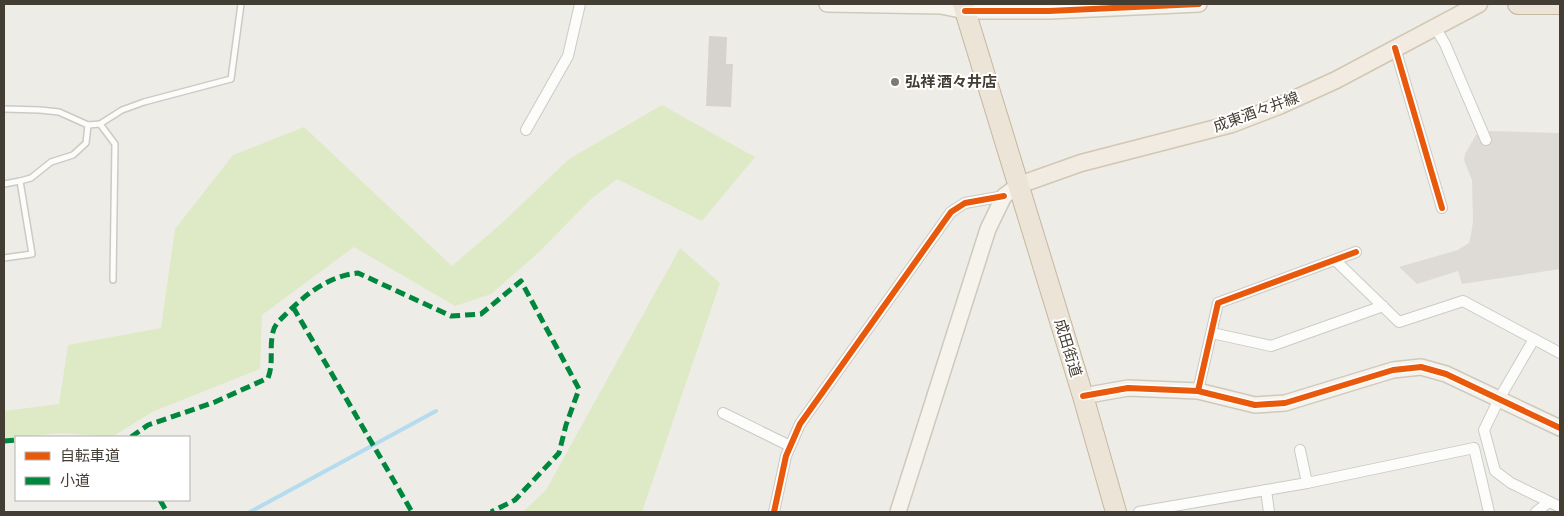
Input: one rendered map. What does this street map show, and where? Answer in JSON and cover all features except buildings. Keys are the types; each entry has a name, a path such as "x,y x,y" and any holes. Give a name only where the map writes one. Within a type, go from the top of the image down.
{"highway":[{"path":"1518,4 1560,4"},
{"name":"成田街道","path":"964,7 1012,190 1083,396 1116,512"}],"main road":[{"name":"成東酒々井線","path":"1012,190 1081,163 1232,124 1279,106 1336,80 1479,4"}],"street":[{"path":"526,130 568,56 580,4"},
{"path":"827,4 940,6 1049,11 1198,4"},
{"path":"1435,27 1445,44 1486,140"},
{"path":"1395,48 1442,208"},
{"path":"774,512 786,456 800,424 951,212 965,203 1012,190"},
{"path":"898,512 988,229 1012,190"},
{"path":"1198,391 1218,304 1356,252"},
{"path":"1336,261 1399,322 1464,301 1560,353"},
{"path":"1212,333 1272,346 1383,306"},
{"path":"1534,339 1499,399 1484,430 1495,471 1511,483 1560,507"},
{"path":"1083,396 1128,388 1198,391 1255,406 1285,403 1394,370 1421,367 1446,374 1560,428"},
{"path":"723,413 790,446"},
{"path":"1139,512 1307,483 1474,448 1489,512"},
{"path":"1300,450 1307,483"},
{"path":"1266,490 1268,512"},
{"path":"1536,512 1549,502"}],"lane":[{"path":"4,109 59,112 88,125 100,124 122,110 144,102 232,79 241,4"},
{"path":"100,124 115,144 113,280"},
{"path":"4,184 32,178 51,162 72,155 86,143 88,125"},
{"path":"4,258 32,254 20,181"}],"green space":[{"path":"662,105 755,157 702,221 617,179 590,200 539,252 491,294 455,306 354,247 262,315 260,369 152,412 114,436 62,433 15,436 15,438 4,439 4,411 59,404 68,345 161,328 175,229 233,155 304,127 452,266 502,223 569,159"},
{"path":"680,248 720,283 642,512 523,512 546,490"}],"shaded area":[{"path":"1490,131 1560,133 1560,269 1462,284 1458,271 1417,284 1399,267 1458,250 1469,243 1473,221 1472,180 1464,160 1465,154 1476,135"}],"waterway":[{"path":"250,512 436,411"}],"marked path":[{"path":"132,436 148,425 215,402 268,378 271,367 272,338 276,325 310,293 337,278 358,273 451,316 481,314 521,281 579,389 566,425 559,453 515,500 491,512"},
{"path":"293,307 412,512"},
{"path":"4,441 15,440"},
{"path":"161,501 167,512"}],"cycle path":[{"path":"965,11 1049,11 1199,4"},
{"path":"1395,48 1442,208"},
{"path":"774,512 786,456 800,424 951,212 965,203 1004,196"},
{"path":"1198,391 1218,303 1356,252"},
{"path":"1083,396 1128,388 1198,391 1255,405 1285,403 1393,370 1421,367 1446,374 1560,428"}],"place":[{"name":"弘祥 酒々井店","path":"895,82"}]}
